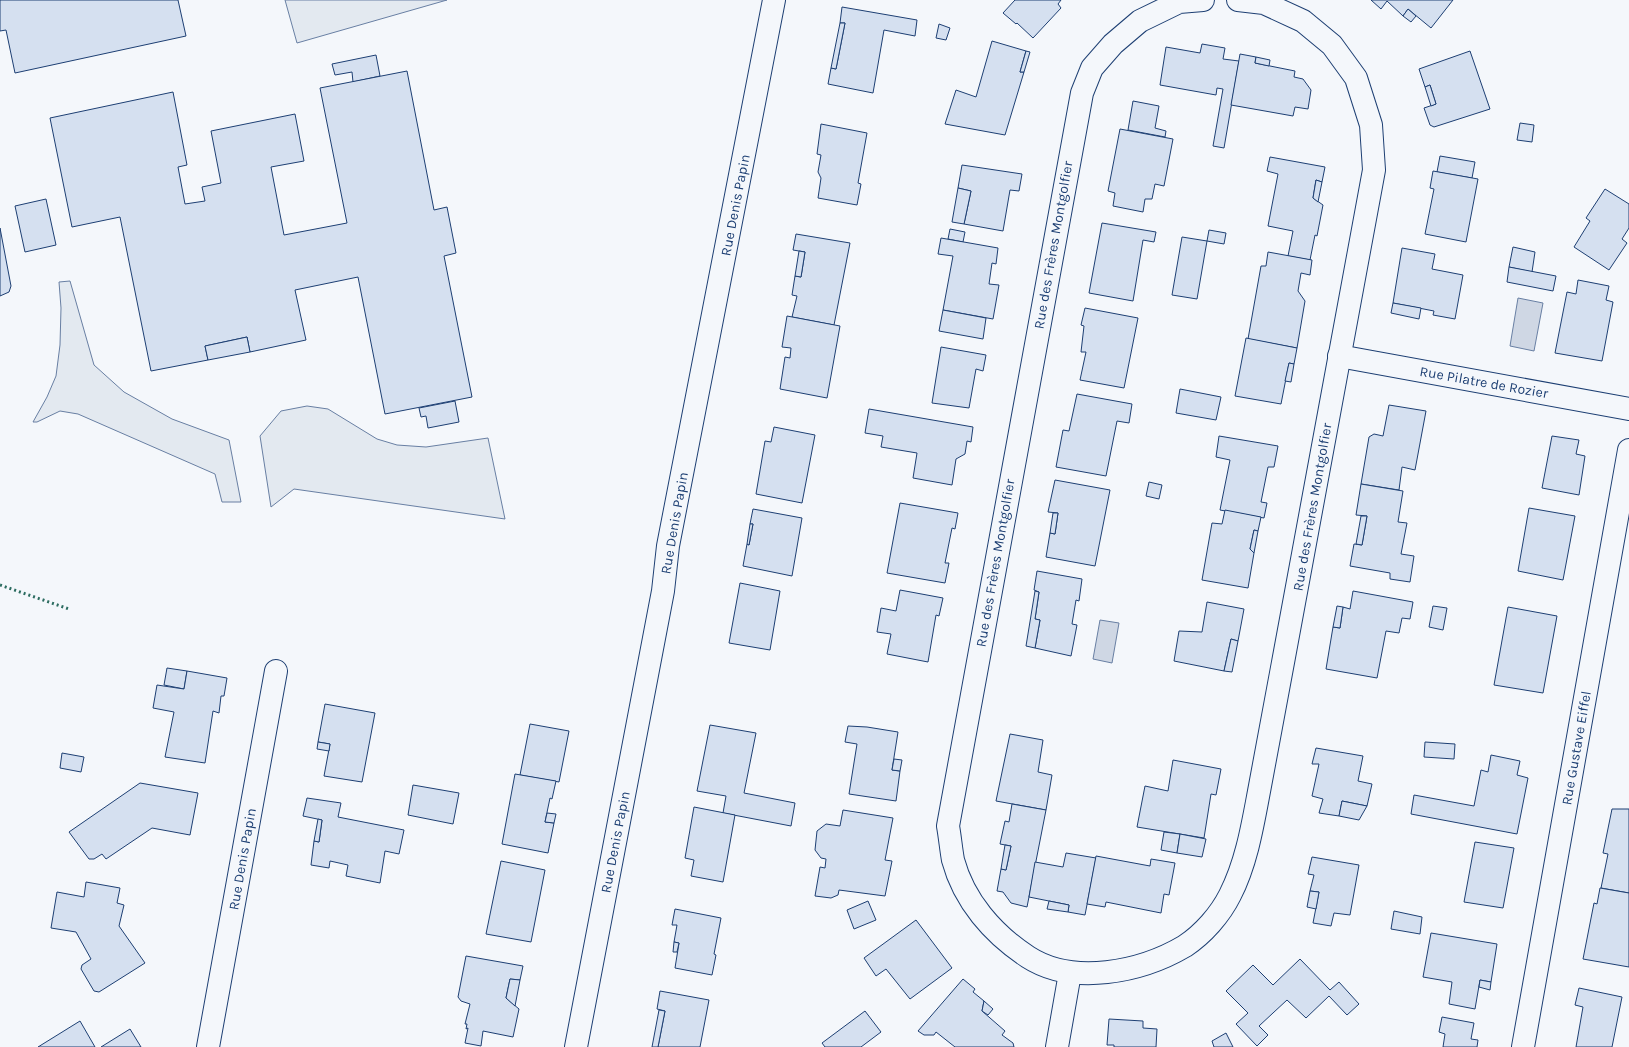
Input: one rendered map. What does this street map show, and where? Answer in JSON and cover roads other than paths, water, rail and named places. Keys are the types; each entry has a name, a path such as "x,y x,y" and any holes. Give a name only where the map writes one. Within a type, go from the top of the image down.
{"street":[{"name":"Rue Denis Papin","path":"576,1047 663,591 668,546 774,0"},
{"name":"Rue des Frères Montgolfier","path":"1203,0 1179,2 1140,21 1113,44 1092,68 1082,93 1066,173 948,826 954,861 967,895 987,921 1008,943 1032,960 1050,968 1070,973 1097,974 1131,967 1159,958 1186,945 1214,920 1230,896 1244,861 1251,831 1374,170 1371,125 1356,78 1332,46 1303,21 1264,3 1238,0"},
{"name":"Rue Pilatre de Rozier","path":"1339,356 1629,408"},
{"name":"Rue Gustave Eiffel","path":"1523,1047 1629,450"},
{"name":"Rue Denis Papin","path":"208,1047 276,671"},
{"path":"1057,1047 1070,973"}]}
